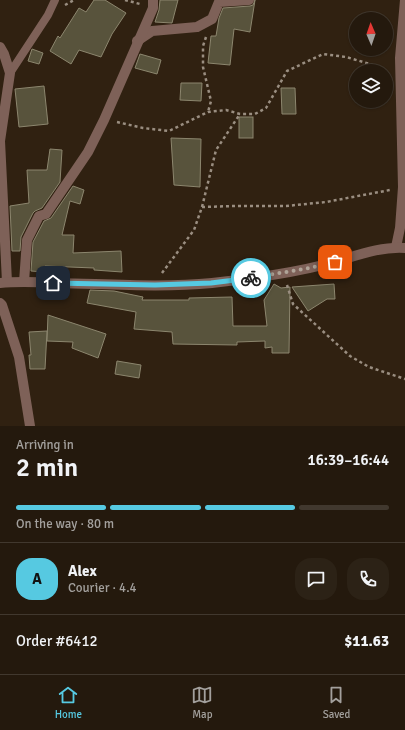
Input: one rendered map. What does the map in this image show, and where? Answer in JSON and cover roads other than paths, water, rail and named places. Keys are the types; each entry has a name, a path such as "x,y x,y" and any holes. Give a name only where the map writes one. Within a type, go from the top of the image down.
{"street":[{"path":"24,282 27,240 39,216 46,214 88,152 104,120 152,8 153,0"},
{"path":"137,41 152,31 197,27 212,19 219,2 249,0"},
{"path":"0,48 4,54 10,73 0,141 3,283 24,282 155,285 211,283 284,273 322,266 373,251 401,248 403,187 402,58 404,0"},
{"path":"0,303 20,357 30,426"}],"lane":[{"path":"10,73 45,21 55,0"}]}
